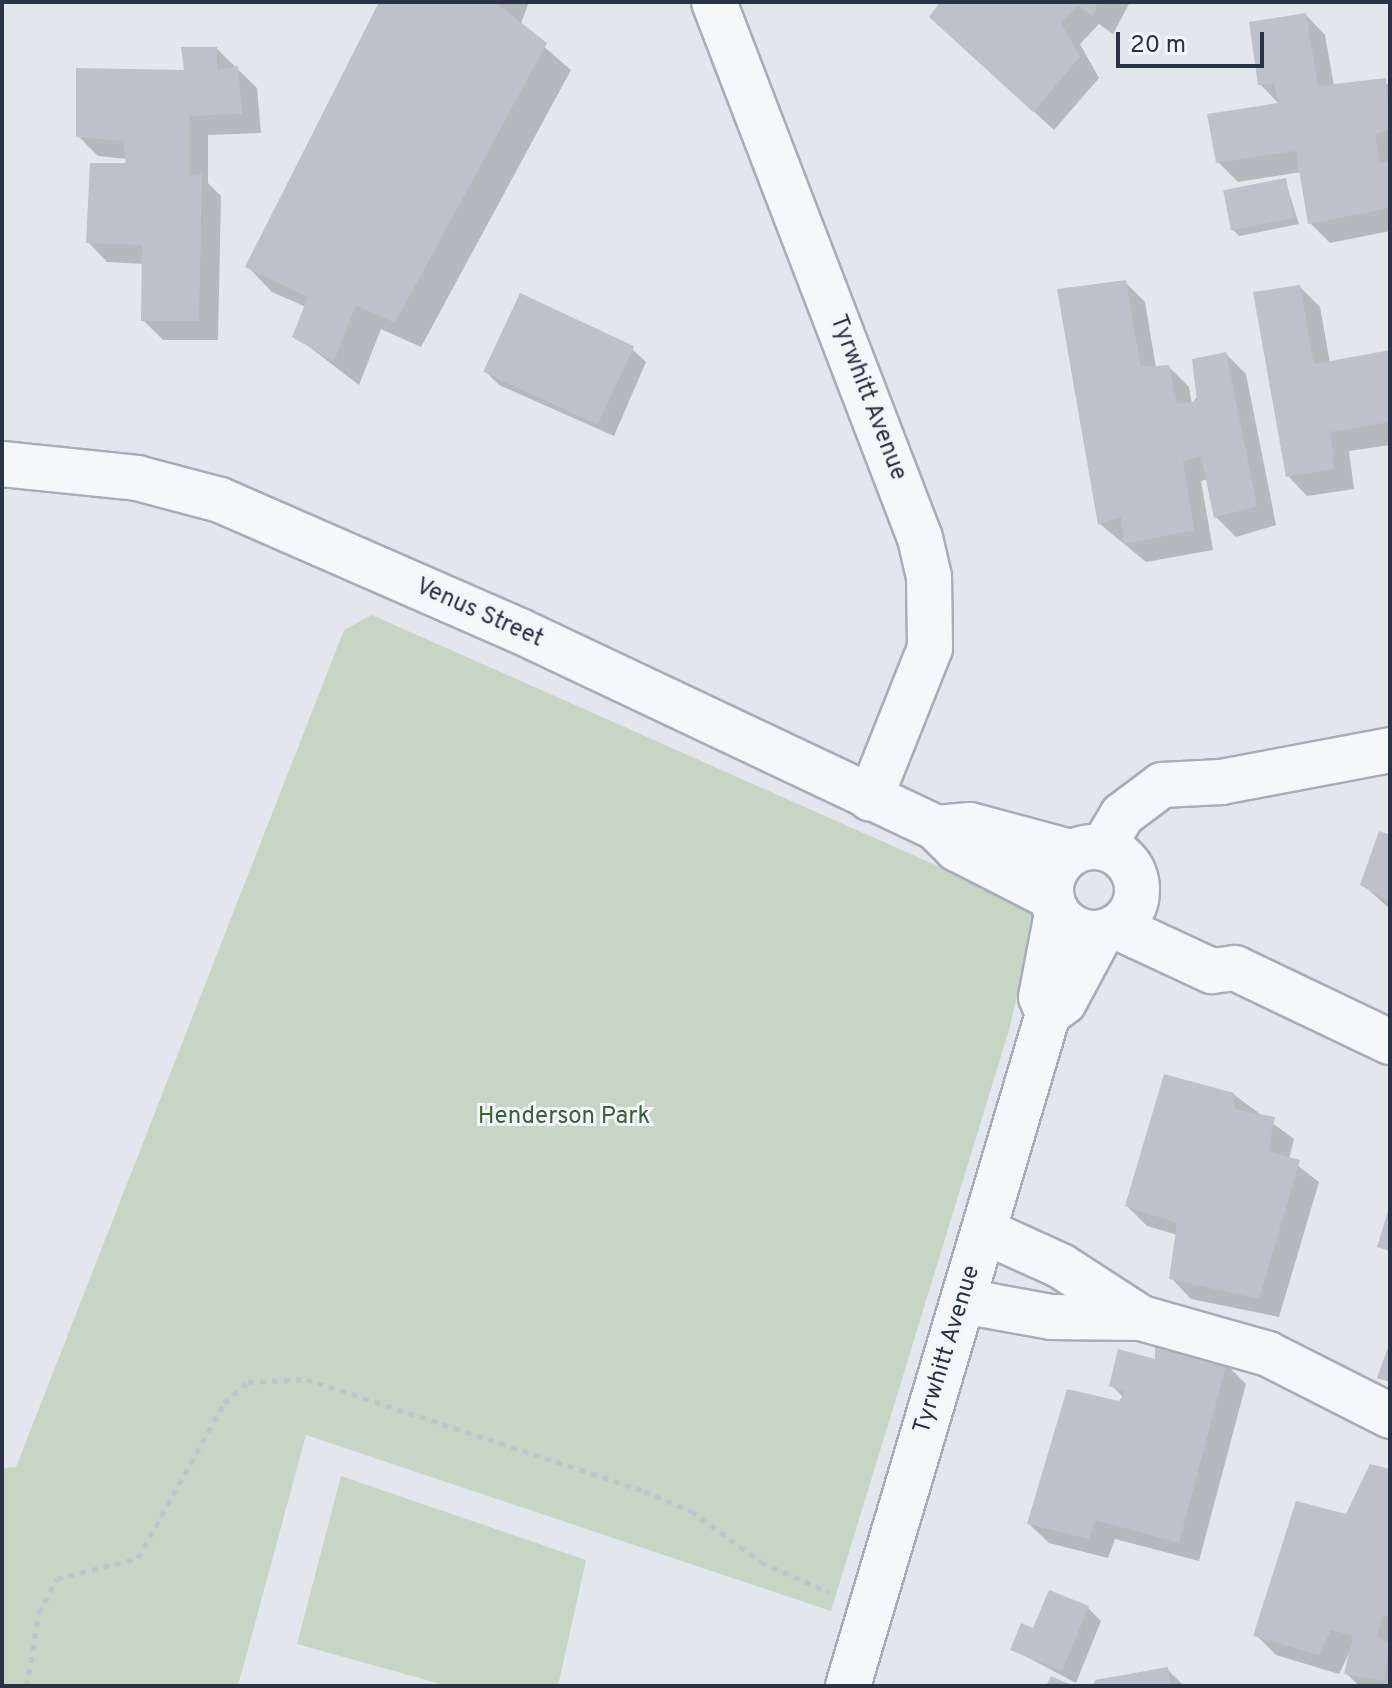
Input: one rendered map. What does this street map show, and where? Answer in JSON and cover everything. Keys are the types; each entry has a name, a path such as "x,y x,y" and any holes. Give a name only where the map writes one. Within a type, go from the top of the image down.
{"street":[{"name":"Tyrwhitt Avenue","path":"714,2 915,524 929,576 930,648 870,799"},
{"name":"Venus Street","path":"2,464 137,478 220,500 520,631 936,828 957,849 1054,905 1085,933 1110,887"},
{"path":"1110,887 1150,828 1221,782 1390,750"},
{"name":"Venus Street","path":"936,828 970,825 1110,887 1212,971 1235,968 1390,1042"},
{"name":"Tyrwhitt Avenue","path":"848,1686 1048,1014 1064,1002 1110,887 1058,864 1041,997 1048,1014"},
{"path":"984,1231 1061,1266 1141,1318"},
{"path":"963,1301 1051,1317 1141,1318 1268,1354 1390,1416"}],"path":[{"path":"27,1686 39,1613 57,1579 138,1558 224,1403 248,1382 306,1379 644,1491 691,1511 798,1581 871,1607"}],"green space":[{"name":"Henderson Park","path":"372,615 1037,910 1009,1030 831,1611 306,1435 238,1686 2,1686 2,1468 16,1467 344,630"},
{"path":"341,1476 586,1560 558,1686 448,1686 297,1644"}],"building":[{"path":"379,2 495,2 547,43 395,323 356,305 334,361 292,337 308,297 245,267"},
{"path":"940,2 1098,2 1093,16 1078,6 1061,23 1080,57 1033,112 929,17"},
{"path":"1306,13 1318,86 1386,78 1390,130 1375,134 1380,163 1390,161 1390,208 1308,224 1296,151 1216,163 1207,114 1278,103 1274,84 1258,85 1249,22"},
{"path":"181,47 217,47 217,70 238,66 242,114 189,116 189,176 202,174 199,321 141,321 142,245 86,243 90,163 126,163 123,141 76,137 76,68 184,70"},
{"path":"1286,178 1294,218 1231,230 1223,190"},
{"path":"1126,280 1141,367 1169,365 1177,404 1197,401 1192,359 1226,352 1257,506 1214,518 1201,456 1183,461 1194,530 1124,544 1121,517 1098,525 1057,289"},
{"path":"1300,285 1314,364 1390,350 1390,422 1330,432 1335,469 1286,477 1253,292"},
{"path":"520,293 634,346 597,425 483,372"},
{"path":"1379,831 1390,835 1390,902 1360,885"},
{"path":"1164,1074 1234,1093 1235,1109 1275,1117 1268,1151 1300,1160 1259,1299 1169,1279 1177,1223 1125,1206"},
{"path":"1390,1208 1390,1251 1377,1247"},
{"path":"1390,1342 1390,1382 1377,1378"},
{"path":"1155,1343 1227,1362 1179,1543 1095,1520 1089,1539 1027,1524 1067,1389 1119,1401 1125,1392 1109,1386 1118,1349 1155,1359"},
{"path":"1370,1464 1390,1469 1390,1617 1383,1615 1377,1637 1390,1643 1384,1681 1344,1674 1353,1636 1331,1630 1319,1655 1253,1636 1296,1501 1346,1514"},
{"path":"1049,1590 1089,1606 1062,1671 1010,1650 1021,1623 1033,1628"},
{"path":"1168,1667 1171,1686 1093,1686 1095,1680"},
{"path":"1051,1676 1074,1686 1046,1686"}]}
